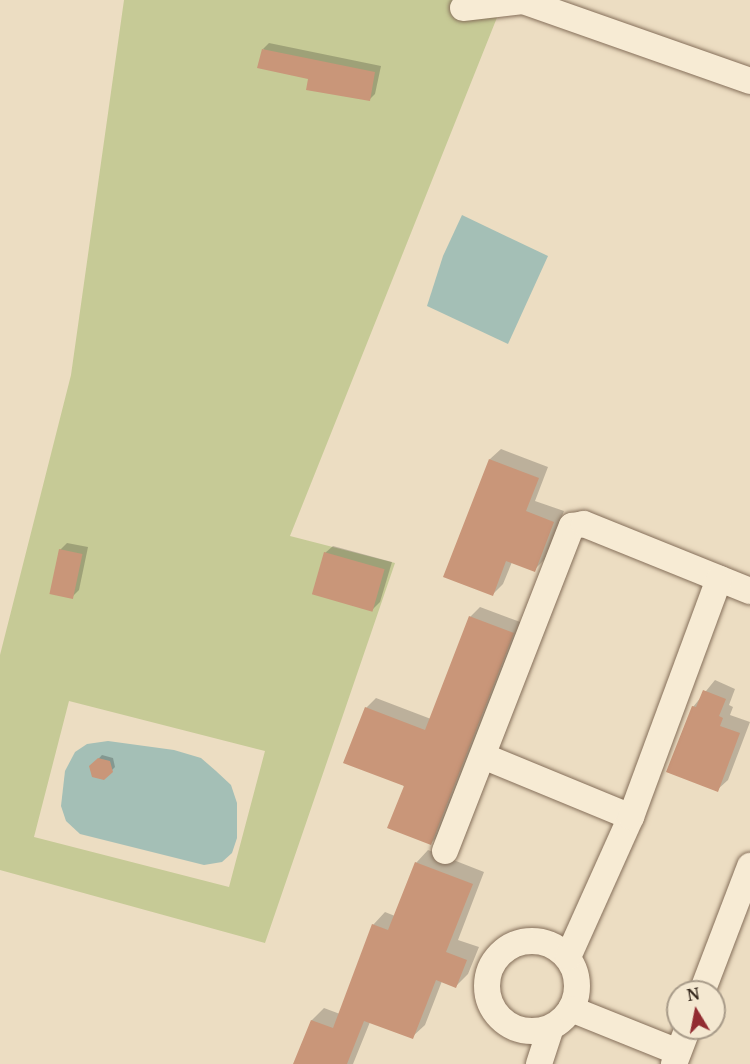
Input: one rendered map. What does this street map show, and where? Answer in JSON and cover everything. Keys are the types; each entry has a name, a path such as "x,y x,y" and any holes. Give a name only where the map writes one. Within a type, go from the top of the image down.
{"street":[{"path":"463,9 523,1 750,81"},
{"path":"445,851 573,526 584,524 750,591"},
{"path":"568,957 631,817 719,579"},
{"path":"483,756 631,817"},
{"path":"707,980 750,866"},
{"path":"539,1064 551,1028 571,1009 578,983 568,957 554,945 536,940 518,942 502,951 488,975 489,1002 499,1018 514,1028 532,1031 551,1028"},
{"path":"571,1009 676,1058 683,1040"}],"green space":[{"path":"124,0 504,0 290,536 395,563 265,943 0,870 0,655 71,375","holes":["69,701 265,751 229,887 34,837"]}],"water":[{"path":"462,215 548,256 508,344 427,306 443,256"},
{"path":"108,741 174,750 201,758 216,771 231,785 237,803 237,838 232,853 222,862 204,865 80,834 66,821 61,806 65,771 75,752 87,744"}],"building":[{"path":"262,49 375,72 370,101 306,90 308,79 257,68"},
{"path":"489,459 539,478 526,511 554,522 535,572 506,561 493,596 443,577"},
{"path":"59,549 82,554 73,599 49,594"},
{"path":"324,552 385,569 372,612 312,594"},
{"path":"469,616 514,633 431,845 387,828 404,786 343,763 365,707 425,730"},
{"path":"703,690 726,699 719,716 723,718 720,726 740,733 718,792 666,772 692,706 696,707"},
{"path":"98,758 110,761 113,772 104,780 92,777 89,766"},
{"path":"415,862 473,884 446,952 467,960 456,988 436,980 413,1039 364,1021 347,1064 293,1064 311,1020 333,1028 372,924 388,930"}]}
